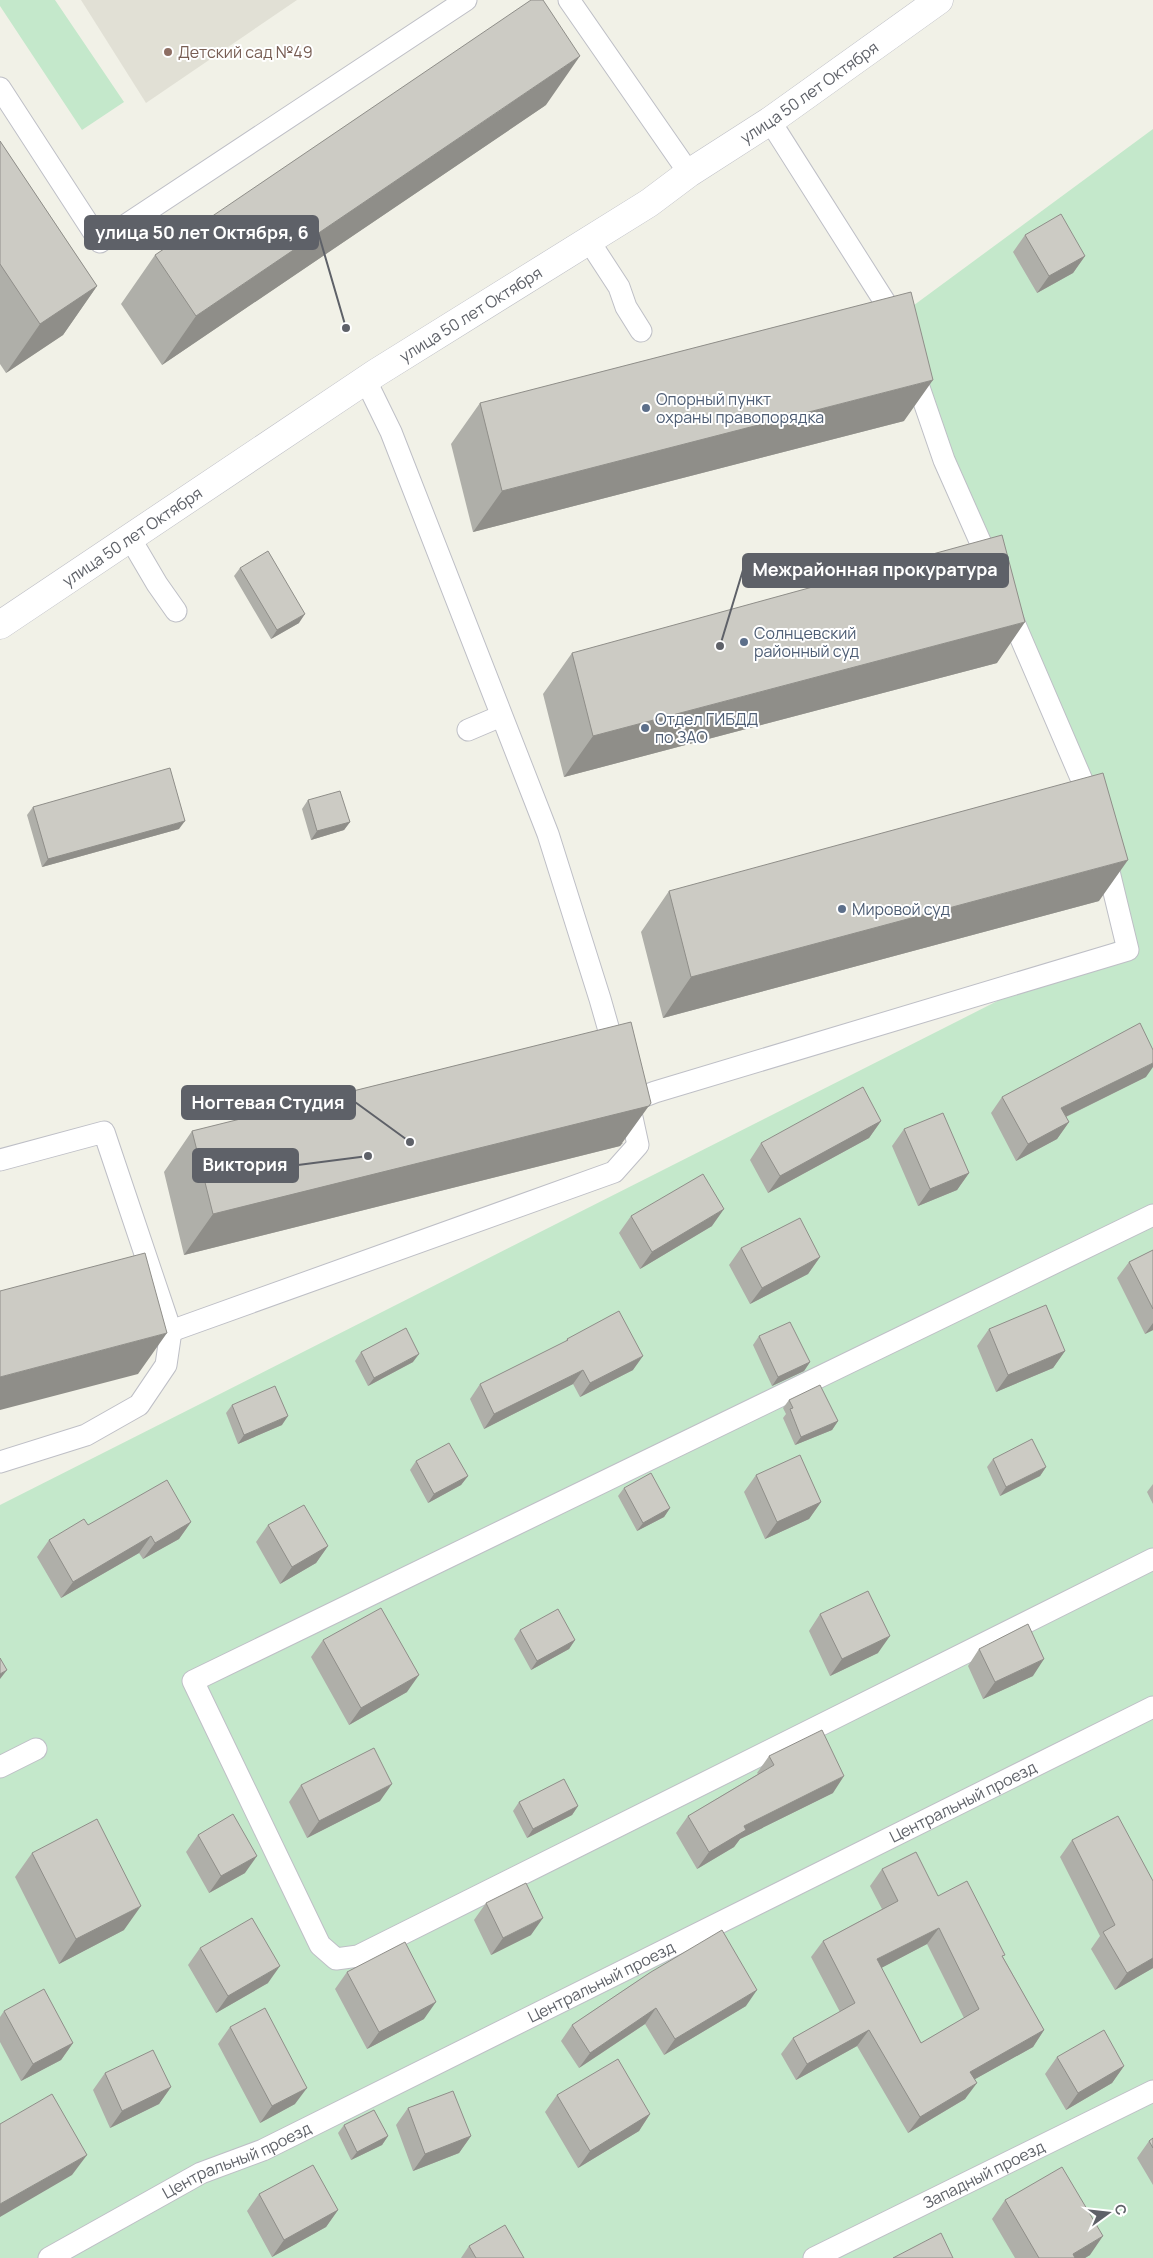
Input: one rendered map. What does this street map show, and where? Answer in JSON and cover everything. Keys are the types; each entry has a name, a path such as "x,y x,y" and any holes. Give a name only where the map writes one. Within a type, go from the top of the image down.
{"street":[{"name":"улица 50 лет Октября","path":"0,625 366,381 649,203 689,173 770,121 939,0"}],"lane":[{"path":"0,88 100,242 466,0"},
{"path":"569,0 689,173"},
{"path":"624,1086 655,1092 1128,950 1092,804 944,460 924,398 888,307 770,121"},
{"path":"590,241 619,286 626,307 641,331"},
{"path":"171,1331 614,1172 638,1144 600,999 548,834 391,432 366,381"},
{"path":"130,538 157,584 176,610"},
{"path":"468,730 501,716"},
{"path":"0,1160 104,1132 171,1331 166,1365 139,1405 86,1435 0,1462"},
{"path":"1153,1215 193,1681 320,1945 336,1959 358,1956 1153,1559"},
{"name":"Центральный проезд","path":"49,2258 201,2174 263,2150 1153,1707"},
{"path":"0,1767 36,1749"},
{"name":"Западный проезд","path":"814,2258 1153,2091"}],"shaded area":[{"name":"Детский сад №49","path":"81,0 297,0 146,103"}],"green space":[{"path":"0,0 55,0 124,102 82,130 0,6"},
{"path":"1153,129 1153,2258 0,2258 0,1505 1134,932 887,325"}],"building":[{"path":"531,0 543,0 580,56 196,316 155,255"},
{"path":"0,141 97,286 40,324 0,264"},
{"path":"1061,214 1085,256 1049,276 1025,235"},
{"path":"911,292 933,380 502,491 480,403"},
{"path":"1002,535 1025,622 593,736 572,653"},
{"path":"268,551 305,614 277,630 240,568"},
{"path":"170,768 185,821 48,859 33,807"},
{"path":"1103,773 1128,860 691,977 669,891"},
{"path":"340,791 350,822 317,831 308,800"},
{"path":"631,1022 651,1103 649,1106 213,1214 192,1131"},
{"path":"1140,1023 1153,1050 1153,1063 1061,1108 1069,1122 1028,1144 1002,1097"},
{"path":"863,1087 881,1121 780,1176 761,1143"},
{"path":"943,1113 969,1173 930,1189 904,1129"},
{"path":"703,1174 724,1209 652,1252 631,1216"},
{"path":"800,1218 820,1257 762,1288 741,1248"},
{"path":"1153,1250 1153,1309 1129,1262"},
{"path":"145,1253 167,1333 0,1377 0,1291"},
{"path":"1046,1305 1065,1351 1008,1375 989,1329"},
{"path":"619,1311 643,1356 590,1383 583,1370 494,1414 480,1384 568,1340"},
{"path":"790,1322 810,1362 778,1377 759,1336"},
{"path":"406,1328 419,1354 374,1378 361,1352"},
{"path":"820,1385 838,1421 801,1437 790,1409 793,1408 789,1400"},
{"path":"275,1386 288,1416 244,1435 232,1405"},
{"path":"1032,1439 1046,1467 1006,1487 993,1459"},
{"path":"449,1443 468,1476 434,1494 416,1461"},
{"path":"800,1455 821,1502 777,1522 756,1475"},
{"path":"651,1473 670,1508 643,1523 624,1488"},
{"path":"167,1480 191,1522 155,1543 151,1536 73,1582 49,1540 84,1519 88,1525"},
{"path":"304,1505 328,1546 292,1567 268,1525"},
{"path":"868,1591 890,1636 842,1659 820,1614"},
{"path":"381,1608 419,1675 361,1708 323,1640"},
{"path":"558,1609 575,1640 537,1661 520,1630"},
{"path":"1028,1624 1044,1659 995,1682 979,1649"},
{"path":"0,1658 7,1670 0,1674"},
{"path":"822,1730 844,1776 744,1826 746,1830 709,1852 688,1816 774,1765 769,1756"},
{"path":"374,1748 392,1784 319,1821 301,1785"},
{"path":"564,1779 578,1806 533,1829 519,1802"},
{"path":"233,1814 257,1856 221,1876 198,1835"},
{"path":"1118,1816 1153,1881 1153,1958 1127,1973 1103,1932 1115,1925 1072,1840"},
{"path":"97,1819 141,1906 76,1939 32,1853"},
{"path":"916,1852 938,1896 967,1881 1005,1955 1002,1956 1044,2030 970,2072 977,2083 920,2117 869,2030 807,2064 793,2038 855,2003 823,1941 898,1901 882,1869","holes":["939,1928 979,2009 921,2043 877,1959"]},
{"path":"526,1883 543,1918 503,1938 486,1903"},
{"path":"252,1918 280,1966 228,1996 200,1948"},
{"path":"722,1930 757,1990 675,2039 656,2008 590,2053 572,2025 651,1972"},
{"path":"405,1942 436,2002 379,2032 347,1972"},
{"path":"44,1989 73,2043 33,2064 4,2011"},
{"path":"265,2008 307,2088 272,2106 230,2027"},
{"path":"1104,2030 1124,2066 1078,2093 1057,2057"},
{"path":"153,2050 171,2087 122,2111 105,2073"},
{"path":"618,2059 650,2114 590,2151 557,2095"},
{"path":"453,2091 471,2136 425,2154 408,2108"},
{"path":"52,2094 87,2155 0,2204 0,2124"},
{"path":"374,2110 388,2136 357,2152 344,2125"},
{"path":"1153,2138 1153,2148 1149,2141"},
{"path":"313,2165 338,2210 284,2240 259,2194"},
{"path":"1062,2167 1103,2236 1073,2254 1075,2258 1039,2258 1005,2200"},
{"path":"505,2225 524,2258 476,2258 469,2246"},
{"path":"941,2233 953,2258 893,2258"}],"place":[{"name":"Детский сад №49","path":"168,52"},
{"name":"улица 50 лет Октября, 6","path":"346,328"},
{"name":"Опорный пункт охраны правопорядка","path":"646,408"},
{"name":"Солнцевский районный суд","path":"744,642"},
{"name":"Межрайонная прокуратура","path":"720,646"},
{"name":"Отдел ГИБДД по ЗАО","path":"645,728"},
{"name":"Мировой суд","path":"842,909"},
{"name":"Ногтевая Студия","path":"410,1142"},
{"name":"Виктория","path":"368,1156"}]}
